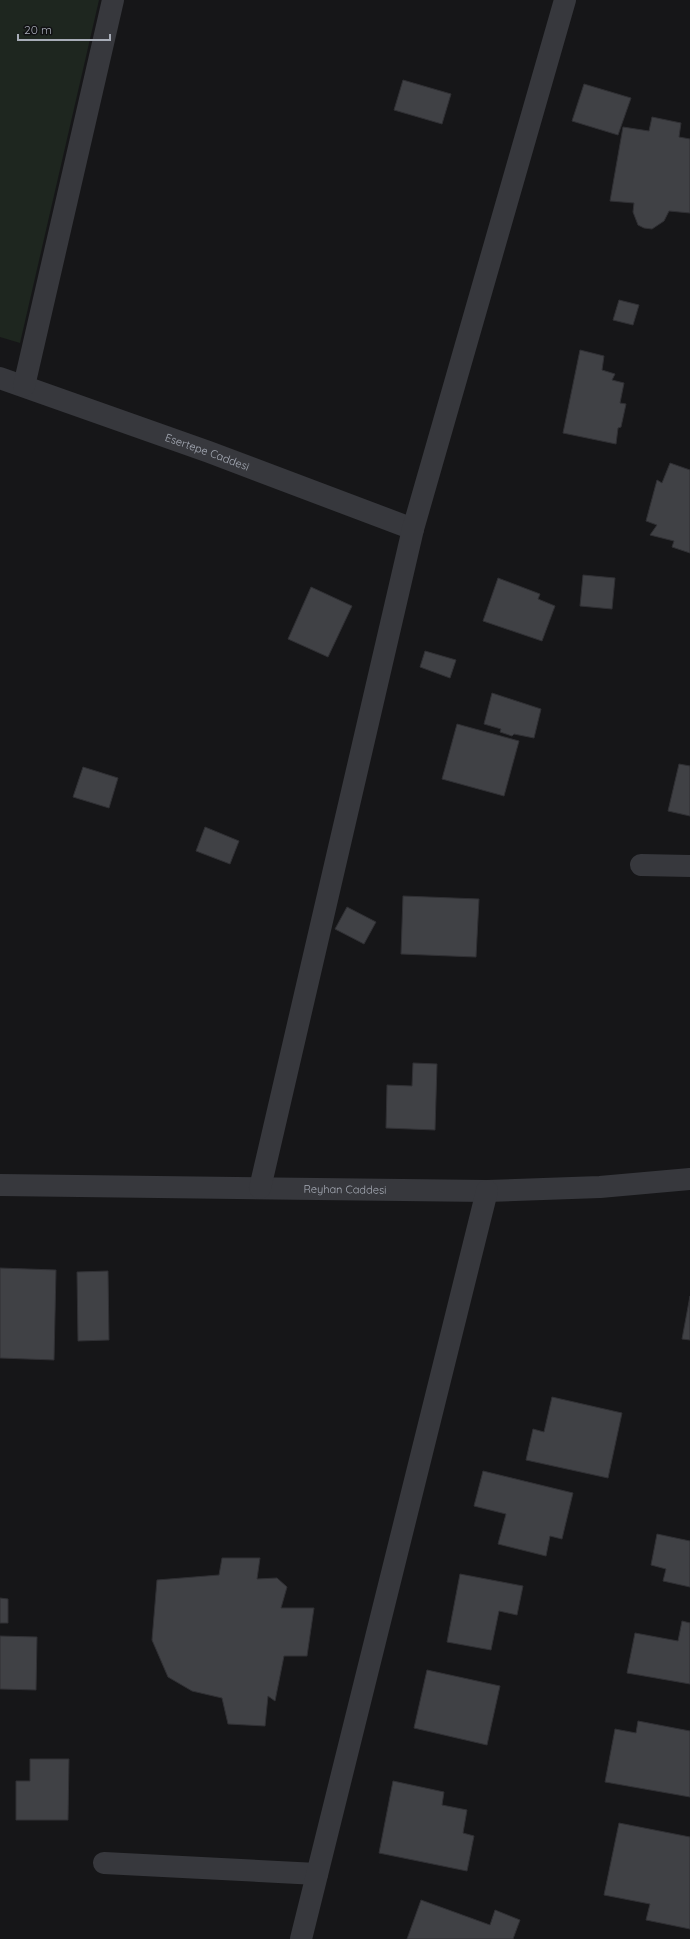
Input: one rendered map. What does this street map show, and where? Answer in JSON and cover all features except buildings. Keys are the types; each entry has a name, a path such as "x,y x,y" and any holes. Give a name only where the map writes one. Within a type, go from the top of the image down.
{"street":[{"path":"24,386 113,0"},
{"path":"260,1188 413,529 565,0"},
{"name":"Esertepe Caddesi","path":"0,378 209,452 413,529"},
{"path":"641,866 690,866"},
{"name":"Reyhan Caddesi","path":"0,1185 487,1191 600,1186 690,1179"},
{"path":"301,1939 487,1191"},
{"path":"104,1863 317,1874"}],"shaded area":[{"path":"0,0 99,0 20,343 0,337"}]}
